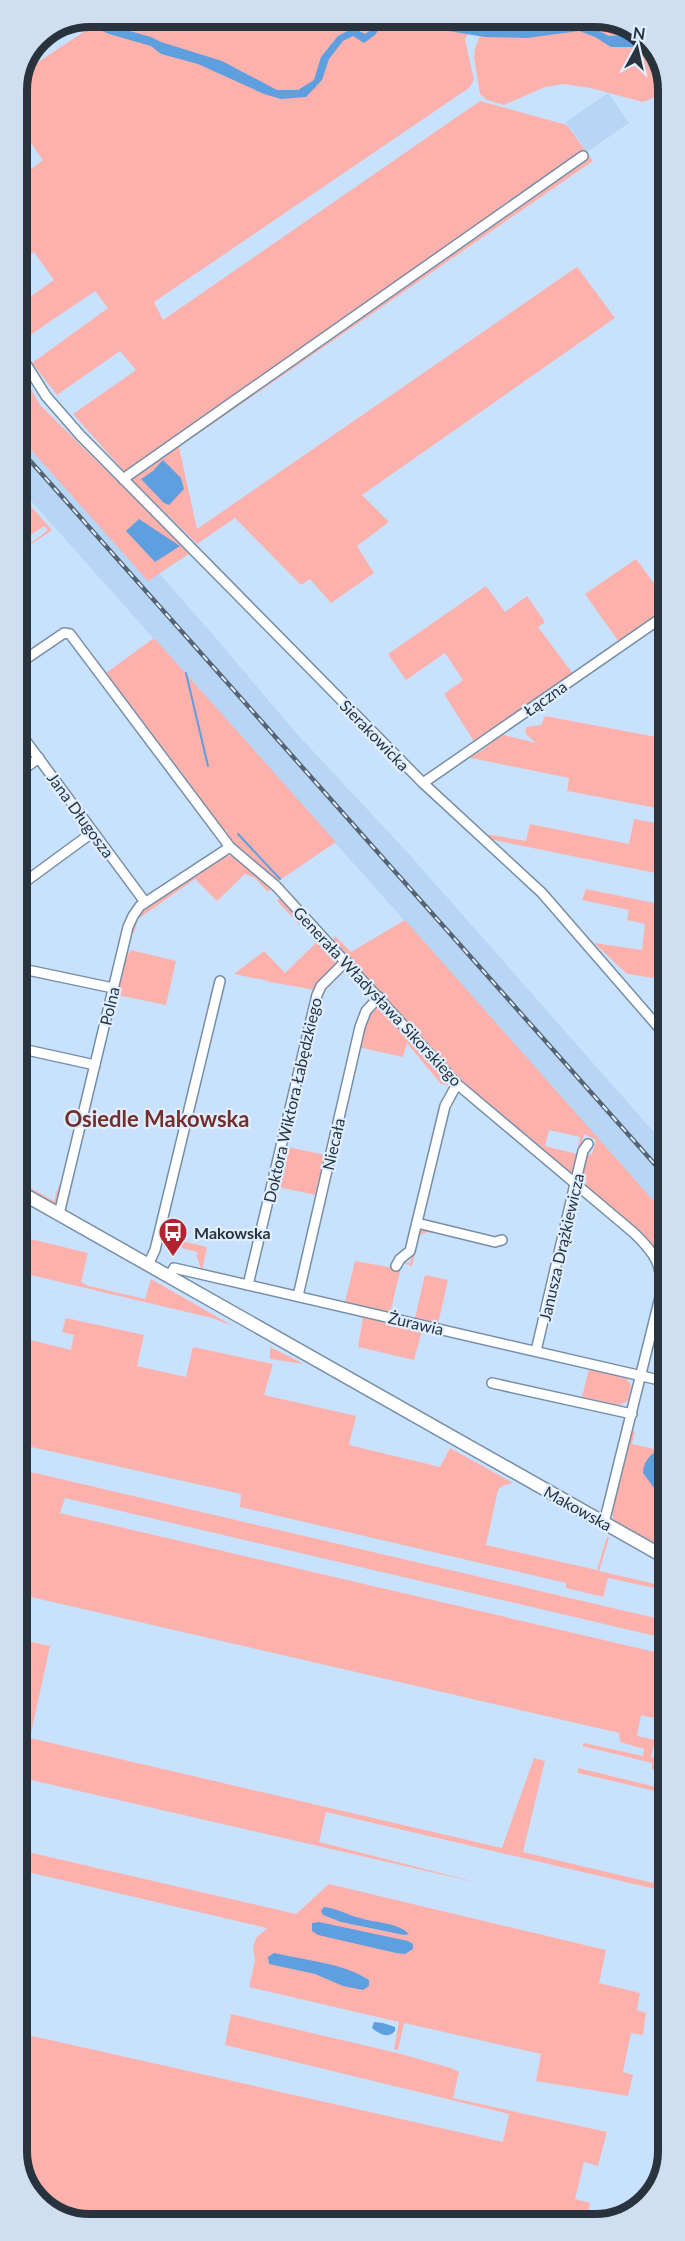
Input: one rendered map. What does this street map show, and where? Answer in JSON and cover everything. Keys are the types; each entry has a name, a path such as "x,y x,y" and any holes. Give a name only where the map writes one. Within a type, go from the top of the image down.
{"street":[{"path":"123,478 583,156"},
{"name":"Sierakowicka","path":"27,366 46,396 80,435 423,783 542,893 658,1027"},
{"name":"Łączna","path":"423,783 658,620"},
{"name":"Generała Władysława Sikorskiego","path":"27,659 64,633 70,634 230,847 276,886 457,1083 647,1245 658,1262"},
{"name":"Jana Długosza","path":"27,742 146,902"},
{"path":"27,767 39,758"},
{"path":"27,880 93,832"},
{"name":"Polna","path":"59,1214 128,927 136,910 146,902 230,847"},
{"name":"Doktora Wiktora Łabędzkiego","path":"248,1285 316,996 321,986 346,961"},
{"path":"27,970 113,988"},
{"path":"148,1265 156,1250 220,981"},
{"name":"Niecała","path":"298,1296 360,1027 366,1011 379,997"},
{"path":"27,1050 95,1065"},
{"path":"396,1266 400,1259 410,1252 445,1106 457,1083"},
{"name":"Janusza Drążkiewicza","path":"536,1351 583,1151 588,1144"},
{"name":"Makowska","path":"27,1196 658,1553"},
{"path":"417,1223 495,1242 502,1240"},
{"name":"Żurawia","path":"169,1277 174,1268 658,1379"},
{"name":"Generała Władysława Sikorskiego","path":"604,1523 658,1306"},
{"path":"492,1383 632,1414"}],"shaded area":[{"path":"90,27 473,27 465,39 474,80 469,88 154,302 163,320 480,101 567,125 593,161 179,447 197,529 577,267 615,318 362,495 389,522 357,546 374,573 331,603 310,579 301,585 235,518 197,544 131,479 73,414 136,370 120,351 57,395 32,363 108,308 95,291 27,337 27,299 54,280 34,252 27,257 27,172 43,160 27,137 28,78 32,66"},
{"path":"485,27 599,27 619,32 637,43 650,59 656,74 658,96 643,102 590,88 564,84 545,87 504,105 487,100 480,94 474,57"},
{"path":"608,93 629,123 587,152 566,122"},
{"path":"27,382 40,405 190,553 148,581 27,445"},
{"path":"27,423 297,734 409,854 658,1137 658,1206 27,496"},
{"path":"27,502 52,530 27,547 48,530 44,526 27,537"},
{"path":"636,559 658,589 658,614 619,642 585,594"},
{"path":"486,586 505,612 527,596 545,622 538,627 573,674 475,743 444,694 463,680 445,653 406,680 388,654"},
{"path":"154,638 336,842 277,882 229,841 227,831 220,829 183,779 185,777 106,673"},
{"path":"545,716 658,737 658,808 567,791 569,778 466,757 483,750 500,734 536,743 526,734 525,729 541,725"},
{"path":"634,819 658,823 658,874 489,839 485,834 526,841 530,824 629,844"},
{"path":"223,856 236,856 272,887 268,892 255,878 245,874 217,901 195,879 138,919 134,933 131,932 131,927 141,910"},
{"path":"586,889 658,904 658,979 627,974 594,943 642,950 645,924 627,920 629,910 582,900"},
{"path":"281,896 304,921 300,925 277,901"},
{"path":"405,920 658,1206 658,1255 652,1245 584,1187 587,1182 581,1177 586,1155 592,1154 596,1140 584,1134 576,1170 571,1175 458,1079 333,941 335,936 351,952","holes":["549,1130 580,1137 577,1154 545,1146"]},
{"path":"319,937 339,961 315,990 270,982 269,984 269,981 234,974 264,951 285,973 316,943"},
{"path":"131,950 176,961 166,1005 117,995 126,957"},
{"path":"372,1008 384,1009 445,1077 448,1085 441,1084 407,1043 403,1057 358,1047 364,1020"},
{"path":"330,1134 332,1134 317,1200 315,1195 278,1187 288,1147 325,1155"},
{"path":"59,1185 61,1193 55,1206 27,1190 27,1186 54,1201"},
{"path":"166,1221 164,1237 207,1247 202,1271 197,1252 182,1248 182,1244 161,1241"},
{"path":"423,1228 433,1230 432,1233 427,1232 419,1236 412,1266 402,1263 390,1314 345,1302 355,1261 399,1269 402,1262 410,1263 418,1233"},
{"path":"27,1238 88,1253 81,1282 89,1286 145,1299 151,1279 233,1326 212,1318 27,1274"},
{"path":"425,1275 448,1280 438,1324 415,1318"},
{"path":"363,1317 422,1331 414,1360 358,1347"},
{"path":"66,1318 144,1335 137,1366 186,1377 193,1347 273,1364 264,1395 356,1416 349,1445 440,1467 450,1448 513,1483 502,1486 498,1490 486,1545 597,1570 607,1537 609,1538 599,1571 658,1585 658,1589 608,1578 603,1597 566,1588 566,1583 240,1507 241,1494 27,1446 27,1339 71,1350 74,1335 62,1332"},
{"path":"270,1347 304,1364 270,1359"},
{"path":"589,1369 625,1377 631,1385 628,1401 619,1405 582,1397"},
{"path":"631,1431 635,1431 632,1444 658,1450 658,1547 614,1523 612,1511"},
{"path":"27,1471 658,1619 658,1637 65,1498 60,1513 658,1653 658,1719 641,1715 637,1736 655,1740 651,1757 658,1759 658,1770 652,1769 652,1763 582,1746 584,1743 643,1756 644,1749 620,1742 619,1733 27,1596"},
{"path":"27,1641 50,1646 30,1738 502,1848 534,1758 545,1761 523,1852 653,1883 658,1861 658,1890 326,1812 319,1842 483,1884 27,1779"},
{"path":"578,1768 656,1787 658,1780 658,1792 578,1773"},
{"path":"27,1852 296,1914 329,1884 606,1950 599,1983 640,1993 637,2010 646,2013 643,2035 631,2033 623,2072 633,2075 628,2096 536,2081 541,2054 404,2023 398,2050 394,2049 399,2022 249,1987 255,1961 253,1946 257,1937 267,1928 27,1872"},
{"path":"231,2014 451,2068 459,2072 453,2098 607,2132 598,2166 584,2162 575,2199 590,2203 588,2214 86,2214 59,2206 40,2189 29,2167 27,2151 27,2035 503,2142 509,2114 225,2045"}],"water":[{"path":"115,27 151,37 222,61 277,90 298,90 314,80 321,57 338,36 353,28 365,34 374,27 380,27 375,35 364,43 353,36 343,41 329,59 322,80 306,97 281,99 264,94 198,64 161,54 151,46 96,28"},
{"path":"424,27 480,27 514,30 529,27 590,27 609,36 626,35 640,47 611,47 579,31 527,38 485,37"},
{"path":"163,460 181,478 184,489 169,505 164,503 141,479"},
{"path":"139,519 180,546 155,562 126,531"},
{"path":"658,1452 658,1493 643,1473 644,1466 651,1455"},
{"path":"324,1907 399,1927 409,1934 404,1935 341,1922 323,1915 321,1911"},
{"path":"319,1922 408,1941 413,1944 413,1949 405,1954 396,1953 318,1935 312,1931 312,1923"},
{"path":"274,1953 323,1963 359,1974 369,1980 369,1986 363,1990 343,1986 315,1974 269,1964 268,1957"},
{"path":"374,2022 395,2027 395,2031 389,2035 381,2034 372,2028"}],"waterway":[{"path":"186,673 208,766"},
{"path":"238,834 280,879"}],"railway":[{"path":"27,457 658,1168"}],"place":[{"name":"Makowska","path":"173,1258"}],"district":[{"name":"Osiedle Makowska","path":"157,1118"}]}
